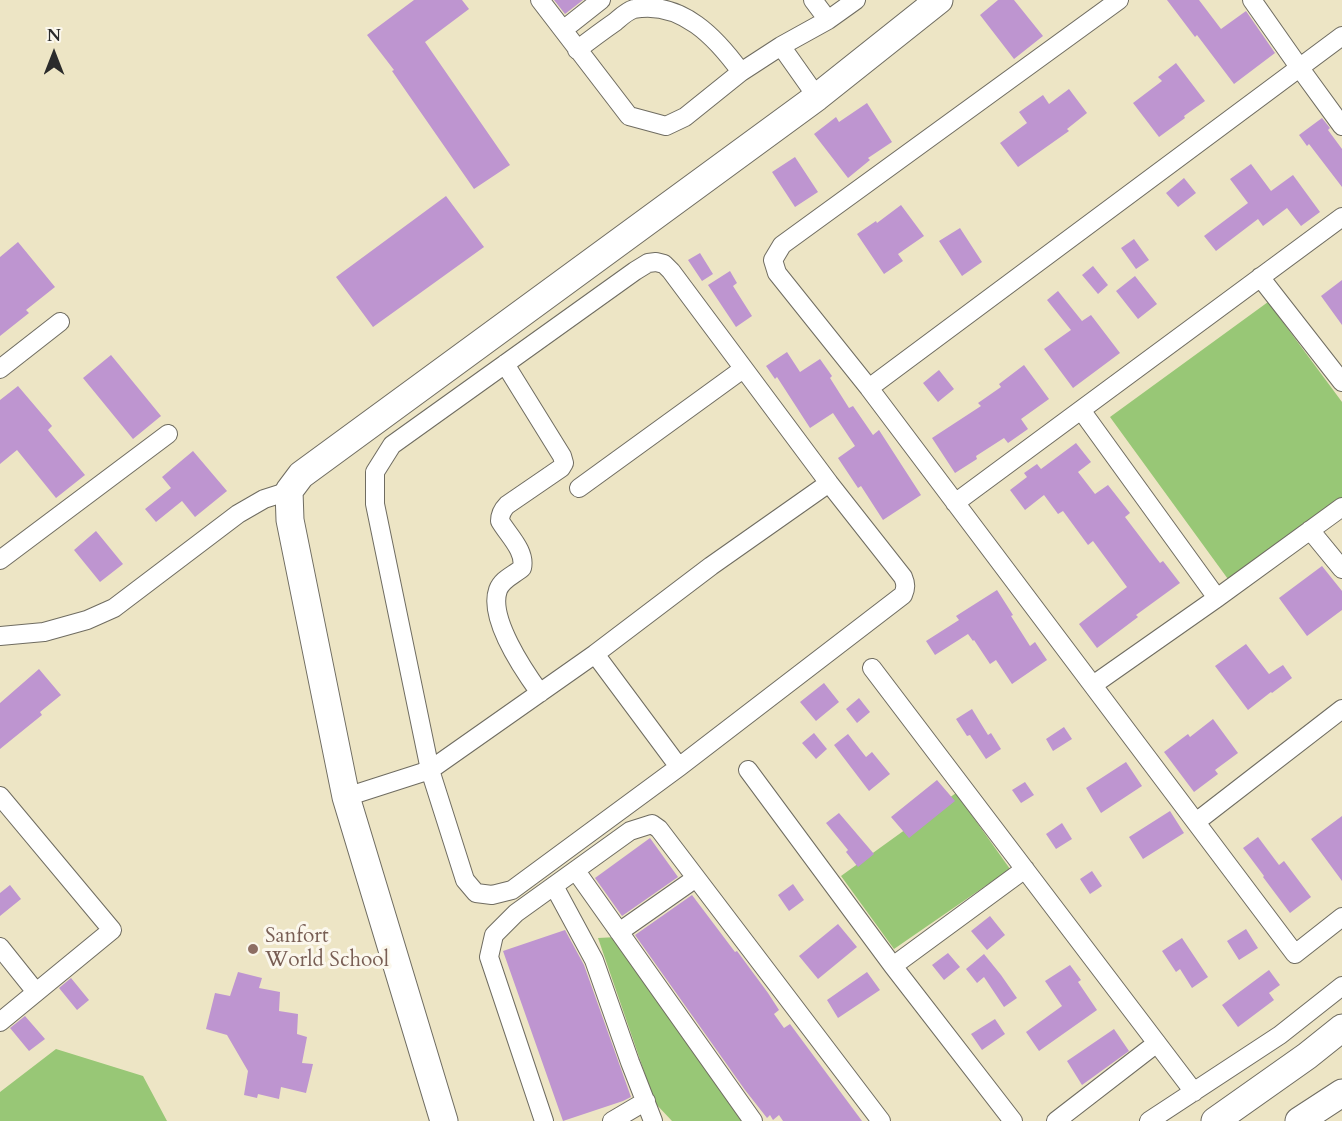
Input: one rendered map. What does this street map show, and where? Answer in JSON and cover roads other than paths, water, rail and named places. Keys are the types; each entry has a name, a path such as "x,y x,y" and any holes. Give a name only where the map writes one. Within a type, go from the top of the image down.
{"street":[{"path":"540,0 629,116 666,126 686,117 741,72 828,20 856,0"},
{"path":"563,30 601,0"},
{"path":"813,0 828,20"},
{"path":"0,636 44,632 87,620 114,608 238,514 264,499 289,491 301,475 817,97 939,0"},
{"path":"1119,0 782,245 773,260 777,273 869,388 1295,954 1342,917"},
{"path":"1252,0 1342,126"},
{"path":"578,50 632,9 648,4 664,5 678,9 692,17 707,30 741,72"},
{"path":"869,388 1342,36"},
{"path":"782,46 817,97"},
{"path":"955,503 1342,217"},
{"path":"648,263 664,264 828,483 903,578 906,589 903,595 679,767 512,890 492,895 476,893 465,880 430,770 375,504 375,472 392,445 505,364 648,263"},
{"path":"1260,277 1342,382"},
{"path":"0,369 60,322"},
{"path":"505,364 562,456 564,463 561,468 507,505 502,510 501,516 501,522 524,562 522,568 505,580 499,588 496,609 512,649 540,693"},
{"path":"579,488 743,369"},
{"path":"1081,410 1217,598"},
{"path":"0,560 168,434"},
{"path":"346,797 430,770 595,654 711,566 828,483"},
{"path":"289,491 290,520 346,797 444,1121"},
{"path":"1093,685 1310,530 1339,514"},
{"path":"1310,530 1342,569"},
{"path":"595,654 679,767"},
{"path":"872,668 1194,1092"},
{"path":"1196,822 1342,709"},
{"path":"748,771 1012,1121"},
{"path":"0,796 112,930 0,1022"},
{"path":"544,1121 489,957 494,935 516,913 630,831 652,824 659,829 881,1121"},
{"path":"893,966 1025,869"},
{"path":"576,871 753,1121"},
{"path":"619,932 696,878"},
{"path":"554,886 594,960 653,1121"},
{"path":"0,947 36,992"},
{"path":"1149,1121 1280,1035 1342,986"},
{"path":"1215,1121 1307,1056 1342,1028"},
{"path":"1056,1121 1157,1043"},
{"path":"1299,1121 1342,1094"},
{"path":"612,1121 646,1101"}],"place":[{"name":"Sanfort World School","path":"253,949"}]}
